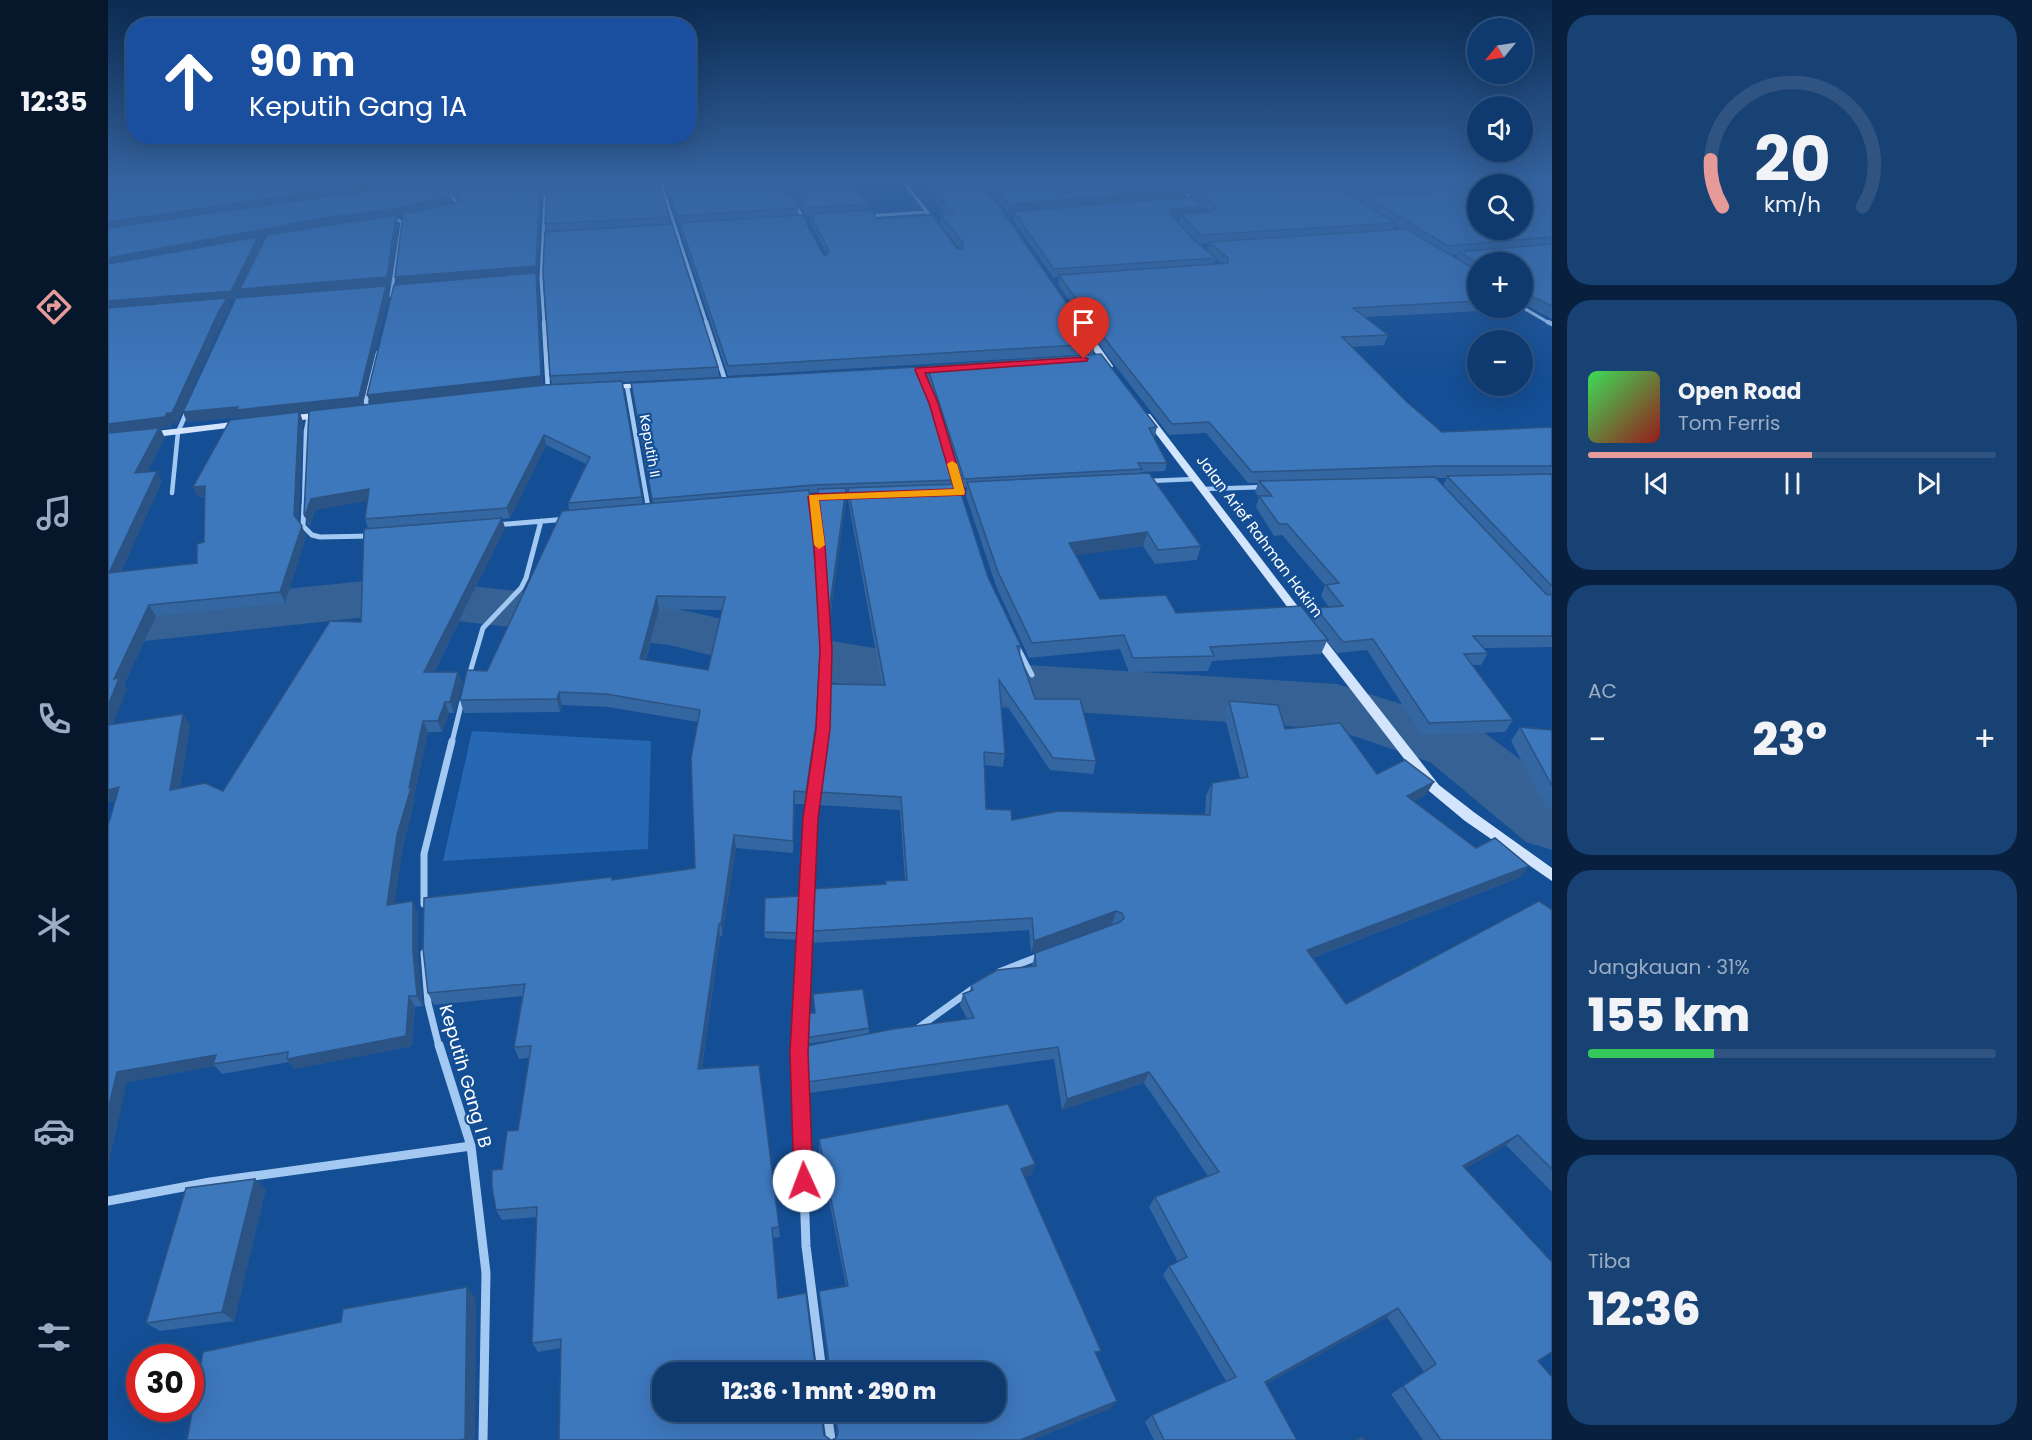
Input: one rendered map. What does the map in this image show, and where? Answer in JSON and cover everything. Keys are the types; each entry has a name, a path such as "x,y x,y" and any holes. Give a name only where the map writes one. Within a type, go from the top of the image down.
{"main road":[{"path":"1083,329 1097,358 1114,373"},
{"path":"908,371 931,370"},
{"path":"713,381 736,380"},
{"path":"593,388 658,384"},
{"path":"537,392 559,390"},
{"name":"Jalan Arief Rahman Hakim","path":"1139,406 1415,766 1444,797 1552,875"},
{"path":"356,412 378,409"},
{"path":"276,420 332,414"},
{"path":"143,435 253,423"}],"street":[{"path":"390,303 398,248"},
{"path":"542,248 541,279 548,390"},
{"path":"681,248 725,380"},
{"path":"530,279 541,279"},
{"path":"381,290 403,288"},
{"path":"1533,313 1552,324"},
{"path":"367,411 366,401 379,346"},
{"path":"920,370 934,403 963,503"},
{"name":"Keputih II","path":"627,386 649,510"},
{"path":"172,493 178,432 192,400"},
{"path":"309,416 306,431 303,526 305,530 312,535 328,538 376,535"},
{"path":"1137,482 1196,479"},
{"path":"1204,489 1276,487"},
{"path":"949,493 972,492"},
{"path":"813,497 819,546 826,678 823,729 810,818 799,1052 806,1245 821,1362"},
{"path":"801,498 825,497"},
{"path":"638,512 661,510"},
{"path":"488,526 574,518"},
{"path":"424,913 424,854 476,646 487,622 521,588 530,568 541,521"},
{"path":"1013,638 1032,675"},
{"name":"Keputih Gang I B","path":"424,949 428,1003 436,1037 471,1146 486,1273 483,1440"},
{"path":"913,1030 936,1017 984,981 1007,968 1050,952"},
{"path":"799,1052 810,1050"},
{"path":"108,1201 210,1182 471,1146"},
{"path":"828,1422 831,1440"}],"shaded area":[{"path":"472,731 651,741 648,849 443,861"}],"building":[{"path":"108,248 161,248 108,258"},
{"path":"196,248 252,248 231,291 108,301 108,264"},
{"path":"260,248 391,248 387,277 240,289"},
{"path":"399,248 537,248 536,266 395,277"},
{"path":"544,248 680,248 718,367 550,376 543,270"},
{"path":"688,248 820,248 826,256 829,251 828,248 1029,248 1095,344 728,366"},
{"path":"1039,248 1204,248 1216,258 1054,269"},
{"path":"1216,248 1439,248 1467,265 1467,302 1353,308 1388,335 1342,337 1407,402 1442,432 1552,427 1552,466 1436,466 1252,472 1209,422 1172,424 1109,344 1059,275 1228,263 1228,258"},
{"path":"1503,248 1552,248 1552,306 1533,297 1533,252 1467,252 1467,257 1459,252"},
{"path":"536,273 541,376 367,395 394,285"},
{"path":"386,286 359,397 236,410 238,407 183,412 236,298"},
{"path":"227,298 172,413 167,413 165,417 108,424 108,308"},
{"path":"1101,354 1157,427 1149,428 1167,463 1138,463 1142,469 964,479 927,366"},
{"path":"917,367 955,480 813,485 652,499 631,383"},
{"path":"622,381 642,497 568,503 590,457 544,435 507,508 365,519 369,489 311,499 305,516 304,514 309,411 545,385"},
{"path":"299,412 294,515 302,526 280,592 149,605 114,679 119,678 108,706 108,433 159,428 135,473 157,471 109,573 197,563 197,544 204,542 205,486 193,487 230,420"},
{"path":"1149,473 1201,546 1158,550 1147,532 1069,543 1100,599 1166,595 1176,613 1301,606 1328,640 1210,647 1214,656 1133,658 1124,635 1032,643 998,572 967,482"},
{"path":"1552,474 1552,586 1447,476"},
{"path":"1435,477 1546,594 1552,594 1552,636 1473,636 1488,653 1464,654 1513,720 1429,723 1373,639 1343,642 1316,608 1343,606 1326,585 1339,583 1287,524 1279,524 1259,496 1272,496 1259,481"},
{"path":"958,484 988,577 1021,646 1017,646 1035,699 1080,699 1096,761 1053,758 999,680 1005,754 984,752 986,809 1011,810 1012,820 1059,811 1210,815 1212,783 1248,777 1229,701 1278,705 1285,729 1340,723 1377,774 1405,760 1434,782 1407,796 1476,848 1495,838 1529,866 1307,950 1346,1004 1539,901 1552,910 1552,1169 1518,1135 1463,1166 1552,1262 1552,1352 1538,1361 1552,1377 1552,1440 1441,1440 1403,1386 1436,1364 1398,1308 1265,1382 1297,1440 1164,1440 1152,1415 1236,1377 1169,1266 1187,1257 1155,1197 1219,1172 1149,1072 1067,1099 1058,1047 808,1082 806,1046 893,1029 974,1018 963,994 973,990 971,985 997,970 1036,966 1035,953 1120,922 1124,918 1122,913 1116,911 1034,941 1032,918 814,931 813,928 809,928 811,889 886,884 885,881 907,880 901,797 817,792 827,729 828,684 885,685 848,488"},
{"path":"846,488 829,612 818,489"},
{"path":"809,490 821,637 816,725 806,792 794,791 793,841 734,835 698,1069 759,1065 779,1227 772,1228 778,1298 806,1293 815,1362 652,1362 652,1422 822,1422 824,1435 831,1440 559,1440 561,1339 532,1343 537,1207 496,1210 492,1187 492,1170 502,1169 507,1131 518,1130 531,1046 514,1047 525,984 428,993 423,949 424,898 612,877 612,880 695,868 691,758 700,710 606,694 559,692 557,699 460,700 467,670 487,671 562,511","holes":["657,596 725,597 708,670 640,659"]},
{"path":"502,518 424,672 458,672 450,702 445,702 438,721 423,721 409,788 411,788 397,835 387,905 413,901 413,951 417,996 409,996 406,1036 287,1059 288,1052 213,1064 216,1055 117,1072 108,1110 108,826 119,787 108,790 108,725 183,714 170,790 205,783 223,791 330,621 361,622 364,529"},
{"path":"1520,727 1552,730 1552,786"},
{"path":"800,896 798,933 764,932 765,898"},
{"path":"863,989 869,1028 805,1038 806,1013 815,1013 813,994"},
{"path":"1008,1104 1035,1164 1021,1169 1101,1351 1095,1352 1117,1401 1020,1440 832,1440 838,1433 836,1422 1006,1422 1006,1362 829,1362 819,1291 848,1286 819,1139"},
{"path":"255,1179 222,1312 146,1323 186,1188"},
{"path":"467,1287 465,1439 187,1440 190,1422 204,1422 204,1352 341,1322 343,1309"}],"waterway":[{"path":"108,626 394,596 669,626 788,654 949,682 1337,707 1454,745 1552,822"}],"slow traffic":[{"path":"819,545 813,497 960,492 952,464"}],"route":[{"path":"804,1181 799,1052 810,818 823,729 826,678 819,546 813,497 960,492 934,403 920,370 1084,359"}]}
